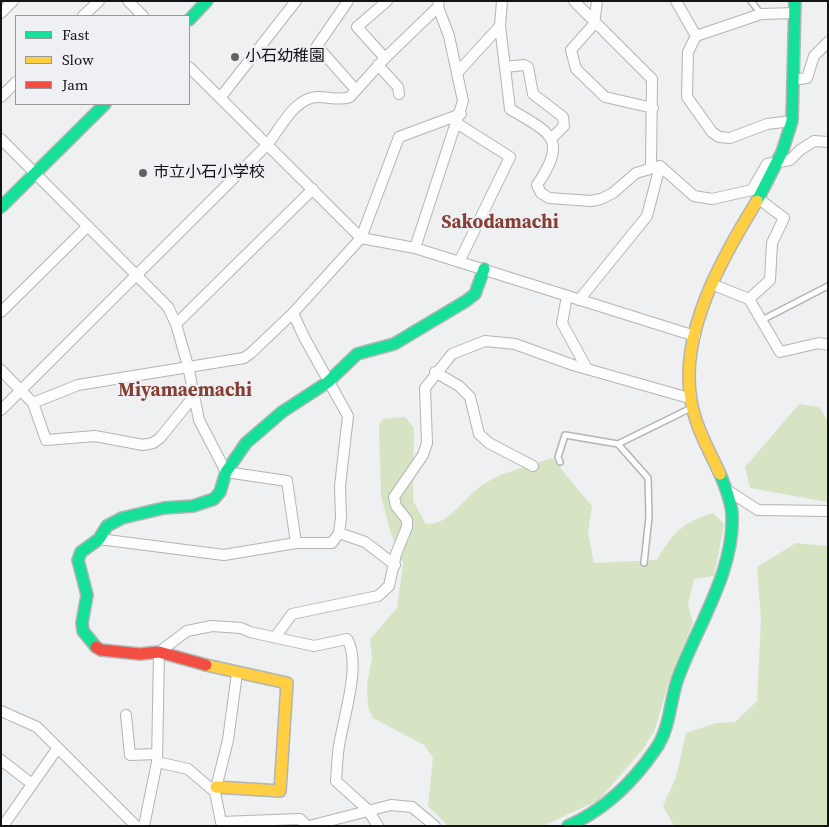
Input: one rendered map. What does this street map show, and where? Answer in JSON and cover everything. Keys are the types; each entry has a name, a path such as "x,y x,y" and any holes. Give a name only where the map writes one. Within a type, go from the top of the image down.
{"street":[{"path":"1,13 13,1"},
{"path":"84,15 98,1"},
{"path":"128,1 142,15"},
{"path":"190,19 207,1"},
{"path":"220,98 296,1"},
{"path":"348,1 317,46 356,90"},
{"path":"387,1 357,27 382,62 398,87 400,94"},
{"path":"502,1 500,26 510,109 547,132 552,138 551,161 537,185 541,193 549,198 590,201 602,199 613,193 636,173 655,167"},
{"path":"574,1 594,24 652,80 655,167 647,216 579,300"},
{"path":"597,1 594,24 571,50 576,70 605,97 653,108"},
{"path":"676,1 696,36"},
{"path":"1,410 268,144 298,104 310,97 342,100 350,97 439,4 449,36 463,101 459,119 415,248"},
{"path":"568,826 596,813 649,758 665,734 672,712 677,682 731,544 732,513 727,490 700,433 690,403 689,369 695,336 733,240 759,199 780,160 792,121 795,7 761,14 696,36 688,52 687,97 712,132 719,137 730,138 767,124 792,121"},
{"path":"457,73 500,26"},
{"path":"793,80 808,78 814,56 828,42"},
{"path":"505,67 524,65 528,67 533,94 563,117 564,126 552,138"},
{"path":"190,68 361,238 415,248 695,336"},
{"path":"1,97 15,83"},
{"path":"1,207 104,105"},
{"path":"33,403 78,384 244,358 293,313 361,238 399,137 459,119"},
{"path":"459,119 510,157 459,262"},
{"path":"1,139 168,307 176,324 188,366 199,420 226,472"},
{"path":"655,167 694,196 712,199 752,190 767,164 780,160 790,160 800,150 814,141 828,142"},
{"path":"176,324 313,190"},
{"path":"749,299 770,280 772,243 784,218 759,199"},
{"path":"1,312 88,226"},
{"path":"126,715 130,754 157,758 188,769 216,790 280,791 287,683 237,674 159,652 140,654 101,650 94,646 83,632 82,623 87,595 78,560 81,552 99,539 107,526 122,518 164,508 193,506 214,499 220,492 226,472 252,436 282,412 328,382 357,354 394,344 466,301 475,294 484,269"},
{"path":"714,286 749,299 780,352 820,343 828,344"},
{"path":"567,296 562,323 586,367"},
{"path":"99,539 224,555 296,544 332,543 339,533 340,486 348,416 328,382 293,313"},
{"path":"276,636 292,614 378,596 390,586 396,554 407,527 407,520 396,506 394,496 423,455 427,443 425,388 435,372 452,354 485,341 515,344 690,403"},
{"path":"1,370 33,403 46,440 95,436 143,445 153,443 160,438 194,396"},
{"path":"435,372 459,386 470,397 479,434 489,444 533,466"},
{"path":"226,472 287,481 296,544"},
{"path":"727,490 758,510 828,511"},
{"path":"339,533 365,542 395,564"},
{"path":"159,652 187,632 212,626 228,626 314,646 347,639 352,647 352,672 339,746 336,781 368,810 378,826"},
{"path":"144,826 157,758 159,652"},
{"path":"237,674 228,740 216,790 221,822 300,819 308,826 324,824 368,810 392,805 412,807 436,826"},
{"path":"1,711 37,727 136,826"},
{"path":"3,826 57,749"},
{"path":"1,760 32,784"}],"lane":[{"path":"751,1 761,14"},
{"path":"762,320 828,286"},
{"path":"618,444 690,403"},
{"path":"560,462 558,457 565,435 618,444 648,478 649,517 644,563"}],"green space":[{"path":"799,404 819,407 828,421 828,502 750,488 745,467"},
{"path":"405,417 414,428 413,501 426,524 442,520 491,479 552,458 592,506 588,532 594,563 657,560 674,535 694,520 713,513 724,524 714,576 694,579 688,605 693,623 669,681 655,730 643,749 599,800 543,826 448,826 428,806 433,758 424,745 373,718 368,707 367,685 372,658 370,639 397,608 403,564 390,531 381,496 379,427 382,419"},
{"path":"796,543 828,546 828,826 674,826 663,806 676,777 686,733 716,723 735,722 757,701 761,619 757,567"}],"traffic: fast":[{"path":"190,19 207,1"},
{"path":"757,201 782,152 792,121 795,1"},
{"path":"1,207 104,105"},
{"path":"96,647 83,631 82,623 87,595 78,560 81,552 99,539 107,526 122,518 164,508 193,506 214,499 220,492 226,472 246,443 282,412 328,382 357,354 394,344 466,301 475,294 484,269"},
{"path":"568,826 594,812 617,794 646,762 664,733 678,678 713,598 728,556 732,514 729,498 720,474"}],"traffic: slow":[{"path":"720,474 703,438 693,410 689,374 691,348 698,322 718,270 757,201"},
{"path":"206,665 287,683 280,791 216,787"}],"traffic: jam":[{"path":"96,647 101,650 140,654 159,652 206,665"}],"place":[{"name":"小石幼稚園","path":"235,57"},
{"name":"市立小石小学校","path":"143,173"}],"district":[{"name":"Sakodamachi","path":"500,223"},
{"name":"Miyamaemachi","path":"185,391"}]}
